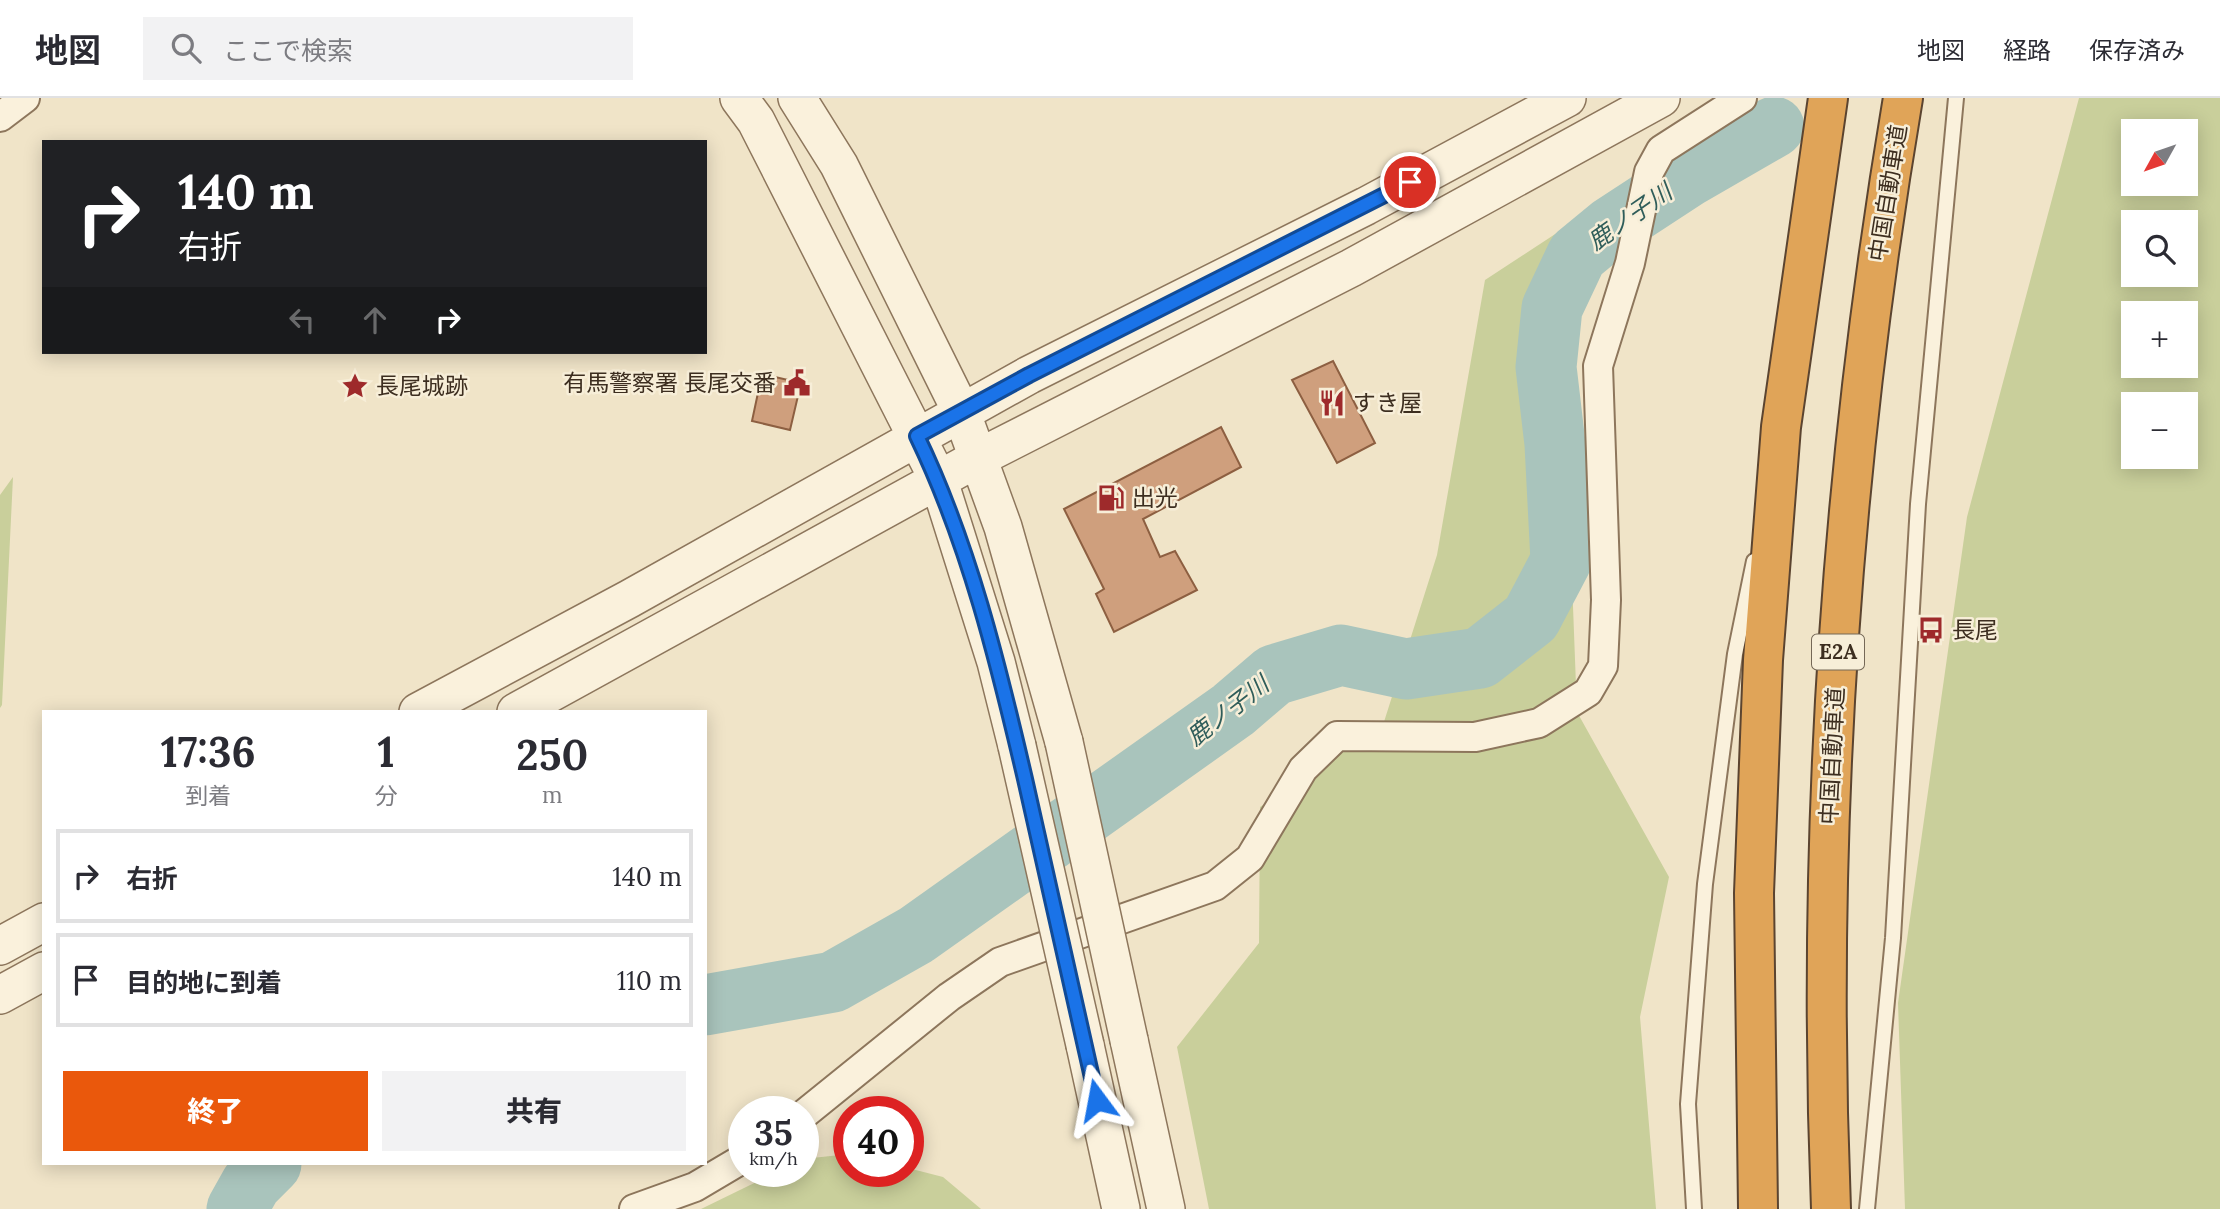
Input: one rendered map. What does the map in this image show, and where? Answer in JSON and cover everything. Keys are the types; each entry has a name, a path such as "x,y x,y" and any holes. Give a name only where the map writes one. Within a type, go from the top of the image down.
{"highway":[{"path":"1758,1209 1754,893 1763,660 1781,427 1828,98"},
{"name":"中国自動車道","path":"1831,1209 1826,898 1836,681 1855,451 1878,243 1903,98"}],"street":[{"path":"0,117 25,98"},
{"path":"739,98 756,121 939,481 993,650 1121,1209"},
{"path":"797,98 839,166 961,411 980,457 1003,527 1064,742 1166,1209"},
{"path":"422,710 629,599 961,411 1366,206 1567,98"},
{"path":"520,710 980,457 1351,268 1661,98"},
{"path":"819,1102 949,997 1000,962 1215,886 1250,858 1303,769 1337,736 1475,737 1538,723 1588,692 1603,666 1606,600 1600,491 1598,366 1630,263 1649,172 1661,150 1742,98"},
{"path":"0,946 42,923"},
{"path":"0,995 42,972"},
{"path":"634,1209 695,1188 728,1168"}],"lane":[{"path":"1867,1209 1892,938 1918,504 1956,98"},
{"path":"1694,1209 1688,1104 1705,884 1735,654 1781,427"}],"green space":[{"path":"2079,98 2220,98 2220,1209 1905,1209 1898,1003 1967,517"},
{"path":"1604,202 1565,395 1577,712 1669,877 1640,1017 1656,1209 1209,1209 1177,1047 1259,943 1260,807 1349,747 1376,747 1437,555 1485,280"},
{"path":"13,477 2,705 0,708 0,495"},
{"path":"833,1156 833,1187 924,1187 924,1172 943,1177 981,1209 701,1209 746,1187 819,1187 819,1157"}],"building":[{"path":"1333,361 1375,443 1337,463 1292,380"},
{"path":"762,374 801,383 790,430 752,421"},
{"path":"1221,427 1241,467 1143,519 1160,557 1175,551 1197,590 1114,632 1096,594 1104,589 1064,509"}],"waterway":[{"name":"鹿ノ子川","path":"707,1005 833,982 916,935 1233,710 1274,675 1341,655 1406,669 1480,658 1531,618 1561,561 1555,444 1546,367 1552,308 1577,255 1611,227 1689,176 1774,127"},
{"name":"鹿ノ子川","path":"237,1209 251,1184 270,1165"}],"place":[{"name":"有馬警察署 長尾交番","path":"797,383"},
{"name":"長尾城跡","path":"355,386"},
{"name":"すき屋","path":"1332,403"},
{"name":"出光","path":"1111,498"},
{"name":"長尾","path":"1931,630"}],"route":[{"path":"1097,1100 996,662 939,481 917,436 1029,375 1410,182"}]}
